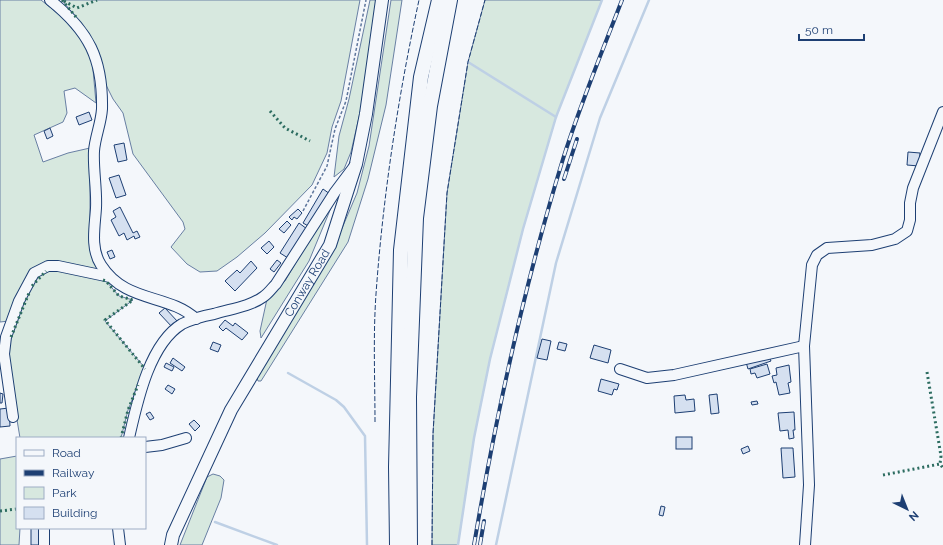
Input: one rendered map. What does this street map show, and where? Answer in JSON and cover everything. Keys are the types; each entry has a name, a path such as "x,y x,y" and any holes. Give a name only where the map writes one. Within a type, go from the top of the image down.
{"highway":[{"path":"397,545 396,467 401,250 421,77 438,0"},
{"path":"410,545 409,397 416,218 430,106 450,0"}],"main road":[{"name":"Conway Road","path":"171,545 173,535 231,410 330,245 356,164 366,114 382,0"}],"street":[{"path":"50,0 64,11 88,40 97,60 102,109 94,149 96,206 94,236 95,251 100,264 110,277 126,289 187,311 196,318"},
{"path":"805,545 809,485 804,346 808,292 814,260 822,250 827,248 872,245 895,239 907,231 910,220 910,202 913,188 943,112"},
{"path":"129,437 148,370 158,350 169,335 182,325 196,318 250,304 263,297 276,284 335,192 356,164"},
{"path":"13,417 4,354 6,337 19,301 32,277 41,269 58,266 110,277"},
{"path":"620,369 647,378 674,375 804,346"},
{"path":"146,447 162,445 186,438"},
{"path":"44,529 44,545"},
{"path":"118,529 120,545"}],"path":[{"path":"303,211 328,166 336,128 346,101 366,0"}],"green space":[{"path":"0,0 41,0 60,15 84,42 92,58 96,103 75,88 64,91 67,113 63,122 34,135 43,162 68,153 90,148 90,224 106,281 119,296 133,300 105,321 145,368 128,410 121,437 20,437 7,359 11,337 18,320 0,322"},
{"path":"62,0 360,0 341,101 332,127 327,153 312,185 265,233 237,257 217,271 200,272 187,264 171,247 185,229 183,222 133,154 123,113 113,99 104,81 99,53 88,33"},
{"path":"370,0 377,0 362,104 351,152 344,169 334,177 339,136 349,99"},
{"path":"391,0 402,0 386,105 368,179 348,242 261,381 258,381 257,378 334,247 357,193 369,146"},
{"path":"485,0 602,0 556,117 523,229 490,359 474,438 458,545 432,545 433,434 447,193 468,62"},
{"path":"333,203 309,261 261,338 260,331 267,299 285,281 321,220"},
{"path":"16,456 16,529 20,529 19,545 0,545 0,459"},
{"path":"213,474 220,476 224,480 221,498 202,545 180,545 207,477"}],"building":[{"path":"89,112 92,120 79,125 76,117"},
{"path":"50,128 53,136 47,139 44,131"},
{"path":"124,143 127,160 118,162 114,145"},
{"path":"908,152 920,153 919,166 907,165"},
{"path":"119,175 126,195 116,198 109,178"},
{"path":"323,189 330,194 310,227 303,223"},
{"path":"120,207 133,233 137,231 140,237 135,239 134,236 127,240 124,233 119,236 111,220 116,217 113,211"},
{"path":"298,209 302,213 297,219 294,217 292,220 289,217"},
{"path":"287,221 291,225 284,233 279,229"},
{"path":"299,223 307,229 288,258 280,253"},
{"path":"269,241 274,247 267,254 261,248"},
{"path":"112,250 115,257 110,259 107,252"},
{"path":"277,260 281,263 274,272 270,269"},
{"path":"251,261 257,268 235,291 225,281 237,270 240,273"},
{"path":"165,308 178,322 173,328 159,313"},
{"path":"225,320 233,326 235,323 248,333 242,340 226,328 223,331 219,327"},
{"path":"542,339 551,341 547,360 537,358"},
{"path":"213,342 221,345 218,352 210,349"},
{"path":"559,342 567,344 565,351 557,349"},
{"path":"594,345 611,350 608,363 590,358"},
{"path":"768,355 771,361 748,369 746,362"},
{"path":"173,358 185,367 182,371 170,363"},
{"path":"166,363 174,367 172,371 164,367"},
{"path":"767,364 770,374 757,378 755,373 751,374 750,369"},
{"path":"789,365 791,382 788,383 790,393 779,395 776,382 774,383 772,376 777,375 776,368"},
{"path":"601,379 619,384 617,390 614,389 612,395 598,391"},
{"path":"168,385 175,389 172,394 165,389"},
{"path":"0,393 3,394 2,403 0,403"},
{"path":"717,394 719,413 711,414 709,395"},
{"path":"685,395 686,400 694,399 695,411 675,413 674,396"},
{"path":"757,401 758,404 752,405 751,402"},
{"path":"9,408 10,426 0,427 0,409"},
{"path":"150,412 154,418 150,420 146,414"},
{"path":"794,412 794,438 789,439 788,430 780,431 778,413"},
{"path":"194,420 200,426 195,431 189,424"},
{"path":"676,437 692,437 692,449 676,449"},
{"path":"748,446 750,451 743,454 741,449"},
{"path":"781,448 793,448 795,477 783,478"},
{"path":"661,506 665,507 663,516 659,515"},
{"path":"31,529 43,529 43,545 31,545"}],"waterway":[{"path":"458,545 474,438 490,359 523,229 556,117 602,0"},
{"path":"496,545 556,263 600,118 649,0"},
{"path":"468,62 556,117"},
{"path":"288,373 336,400 344,407 365,436 367,545"},
{"path":"215,522 277,545"}],"railway":[{"path":"474,545 512,351 549,207 563,159 591,79 622,0"},
{"path":"564,179 577,139"},
{"path":"480,545 484,521"}],"hedge":[{"path":"62,0 76,17"},
{"path":"64,1 77,8 97,0"},
{"path":"270,111 285,128 310,141"},
{"path":"32,286 46,271"},
{"path":"103,280 106,281 119,296 133,300 105,320 145,369"},
{"path":"11,337 29,293"},
{"path":"927,372 941,456 940,464"},
{"path":"121,437 128,410 138,385"},
{"path":"883,475 940,464 943,468"},
{"path":"0,511 16,509"}],"fence":[{"path":"375,422 374,342 379,257 392,147 404,73 419,0"},
{"path":"432,545 433,434 447,193 468,62 485,0"}]}
